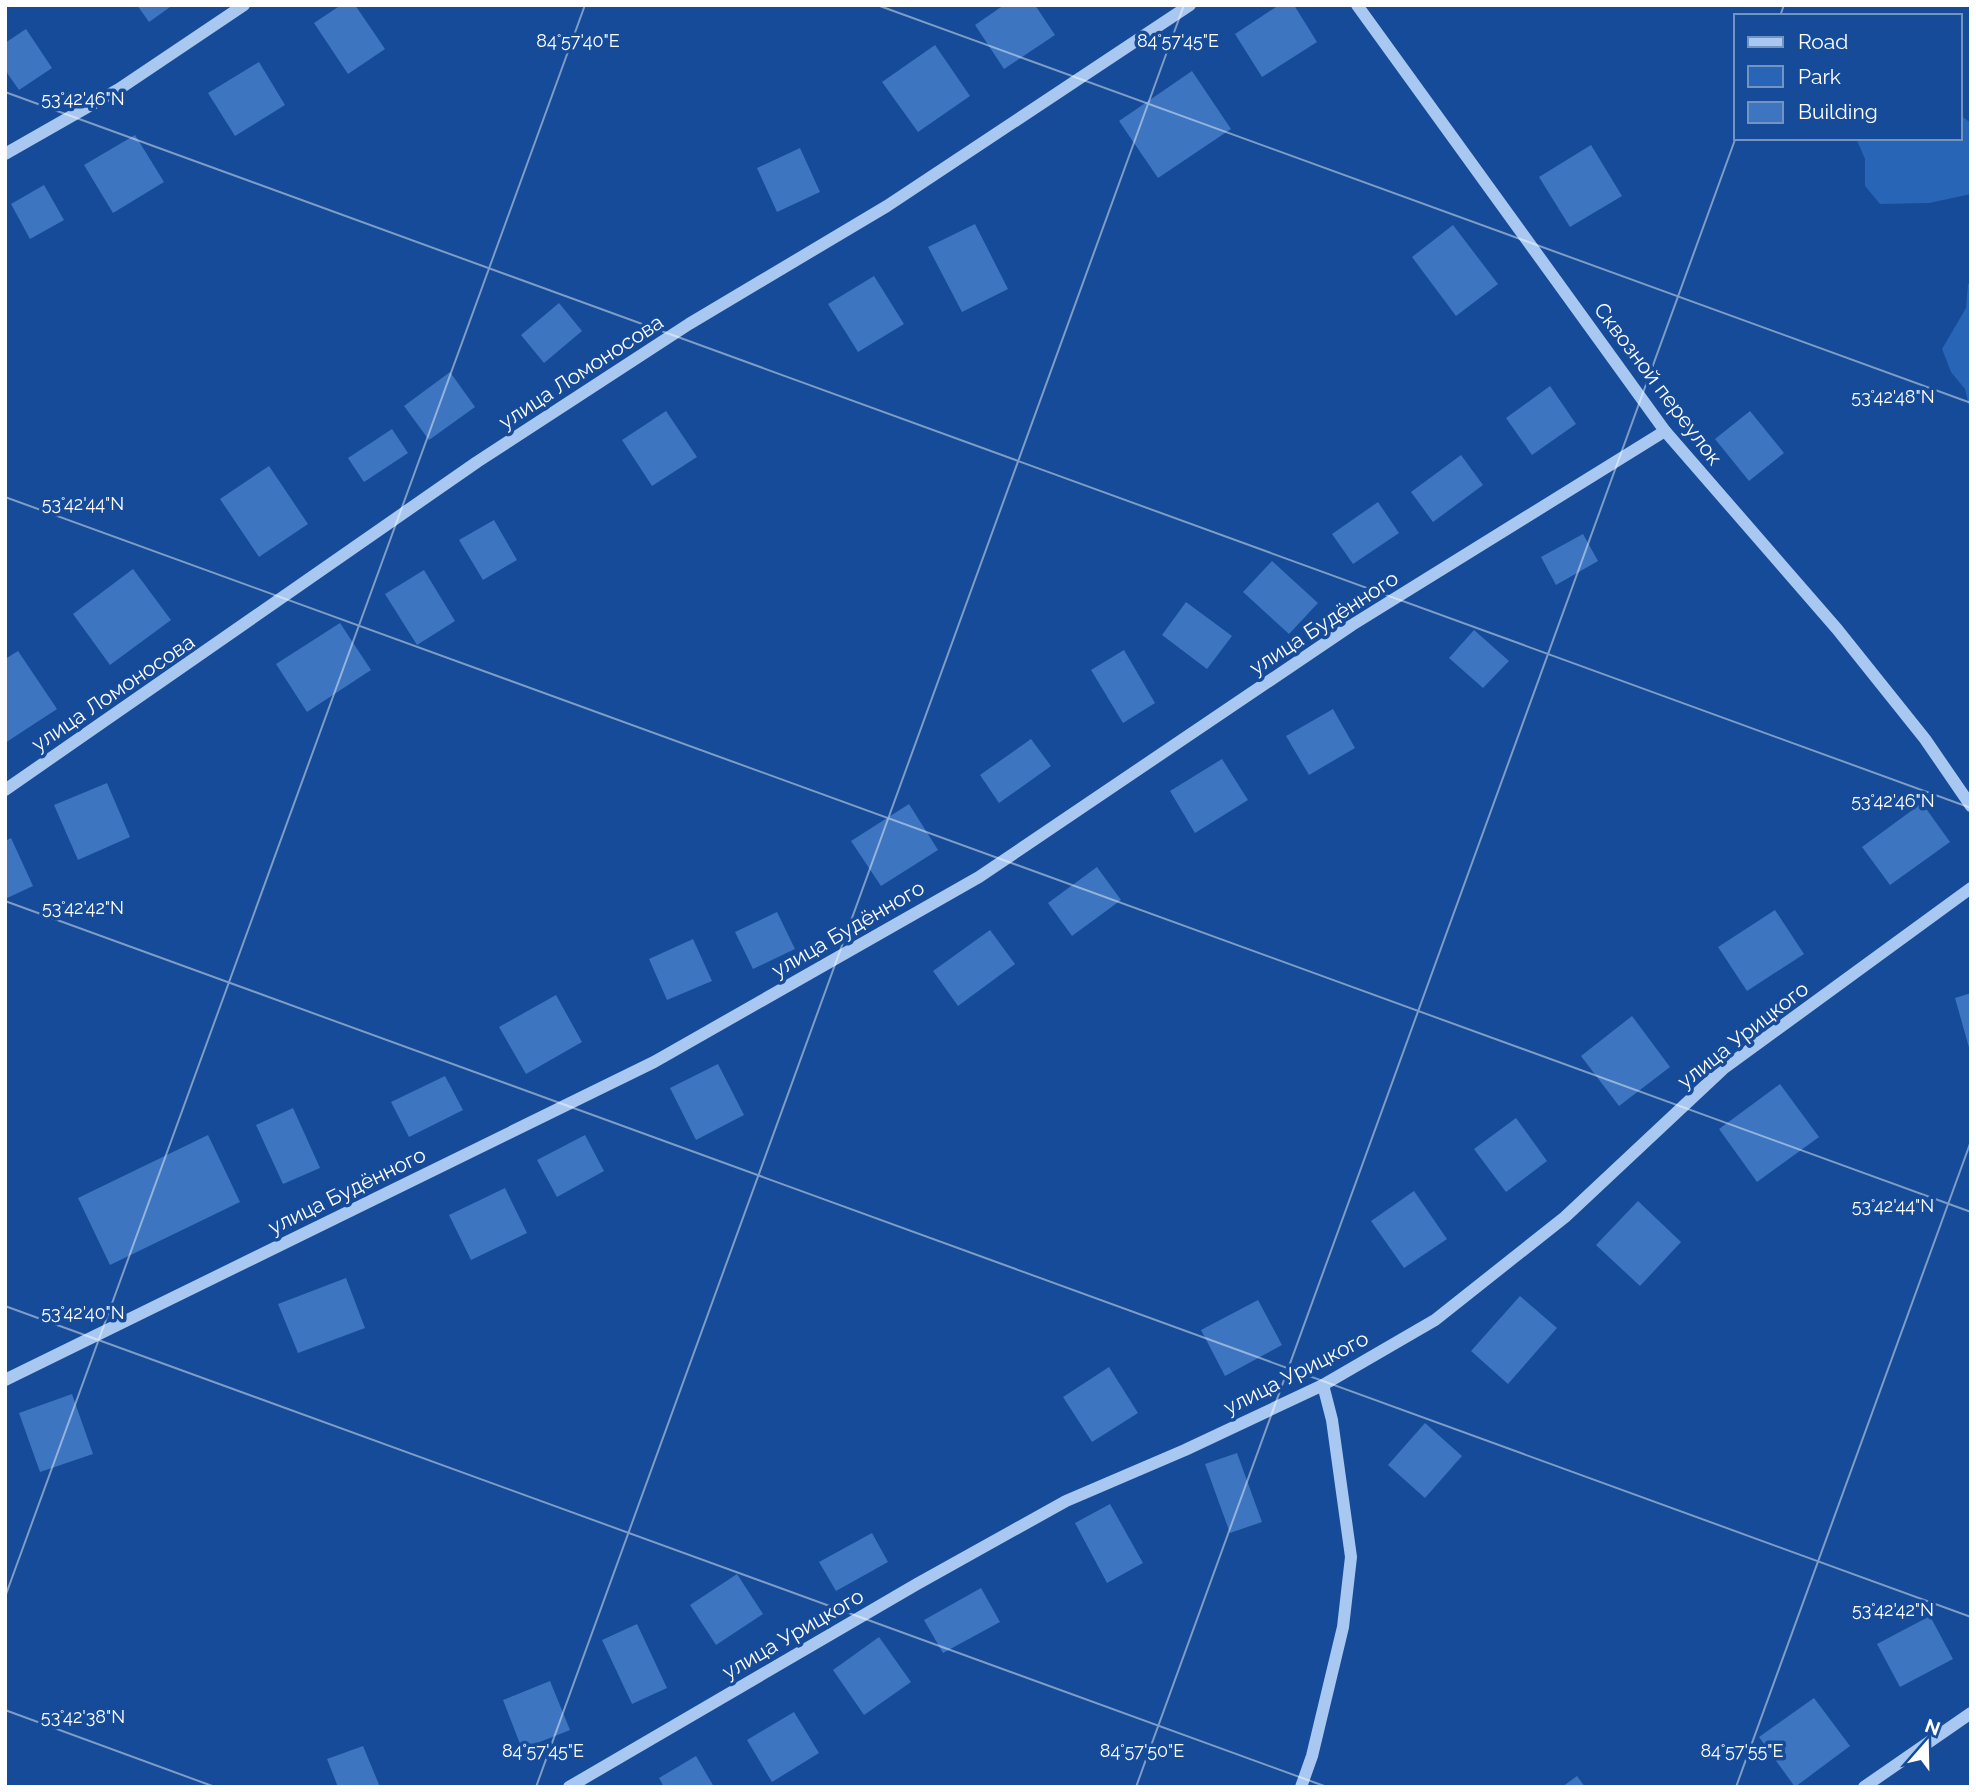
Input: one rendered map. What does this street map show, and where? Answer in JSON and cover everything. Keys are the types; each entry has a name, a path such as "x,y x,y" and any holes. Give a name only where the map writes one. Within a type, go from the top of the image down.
{"street":[{"path":"5,154 119,89 244,5"},
{"name":"улица Ломоносова","path":"5,790 488,455 689,324 887,206 1190,5"},
{"name":"Сквозной переулок","path":"1357,5 1665,431 1837,629 1925,739 1971,806"},
{"name":"улица Будённого","path":"5,1380 654,1062 955,891 1352,625 1665,431"},
{"name":"улица Урицкого","path":"569,1787 917,1584 1066,1501 1185,1450 1323,1385 1435,1320 1565,1217 1723,1069 1971,888"},
{"path":"1301,1787 1312,1756 1343,1627 1351,1558 1332,1420 1323,1385"},
{"path":"1864,1787 1971,1713"}],"green space":[{"path":"1962,116 1971,123 1971,194 1929,203 1880,204 1865,186 1865,159 1857,140 1962,140"},
{"path":"1971,283 1971,414 1965,389 1951,372 1942,349 1966,308 1968,284"}],"building":[{"path":"137,5 173,5 149,22"},
{"path":"341,5 355,5 385,49 348,74 314,23"},
{"path":"1004,5 1035,5 1055,35 1004,69 975,25"},
{"path":"1279,5 1294,5 1317,42 1262,77 1235,34"},
{"path":"26,29 52,68 19,90 5,70 5,43"},
{"path":"935,45 970,96 918,132 882,82"},
{"path":"259,62 285,105 235,136 208,93"},
{"path":"1192,71 1231,129 1158,178 1119,121"},
{"path":"135,135 164,182 113,213 84,165"},
{"path":"1591,145 1622,196 1570,227 1539,177"},
{"path":"800,148 820,192 777,212 757,168"},
{"path":"44,185 64,220 30,239 11,204"},
{"path":"975,224 1008,289 962,312 928,247"},
{"path":"1453,225 1498,284 1456,316 1412,257"},
{"path":"874,276 904,324 858,352 828,304"},
{"path":"559,303 582,331 544,363 521,335"},
{"path":"450,372 475,407 429,440 404,406"},
{"path":"1550,386 1576,424 1532,455 1506,418"},
{"path":"666,411 697,457 652,486 622,440"},
{"path":"1750,411 1784,453 1749,481 1715,439"},
{"path":"392,429 408,453 364,482 348,458"},
{"path":"1461,455 1483,485 1433,522 1411,492"},
{"path":"269,466 308,524 259,557 220,499"},
{"path":"1378,502 1399,533 1353,564 1332,534"},
{"path":"494,520 517,560 483,580 459,540"},
{"path":"1583,534 1598,561 1556,585 1541,557"},
{"path":"1272,561 1318,603 1289,634 1243,592"},
{"path":"133,569 171,620 110,665 73,614"},
{"path":"424,570 455,621 417,645 385,594"},
{"path":"1186,602 1232,636 1207,669 1162,635"},
{"path":"340,623 371,670 307,712 276,664"},
{"path":"1474,630 1509,661 1483,688 1449,658"},
{"path":"1124,650 1155,703 1123,723 1091,670"},
{"path":"18,651 57,709 5,743 5,659"},
{"path":"1333,709 1355,748 1309,775 1286,736"},
{"path":"1031,739 1051,766 999,803 980,775"},
{"path":"1222,759 1248,800 1195,833 1170,791"},
{"path":"107,783 130,837 78,860 54,805"},
{"path":"1922,803 1950,842 1890,885 1862,847"},
{"path":"909,804 938,850 881,886 851,841"},
{"path":"11,838 33,886 5,899 5,841"},
{"path":"1097,867 1121,900 1072,936 1048,903"},
{"path":"1775,910 1804,954 1747,991 1718,947"},
{"path":"777,912 795,949 753,969 735,932"},
{"path":"990,930 1015,964 958,1006 933,971"},
{"path":"693,939 712,981 667,1000 649,959"},
{"path":"1971,993 1971,1051 1970,1051 1955,998"},
{"path":"556,995 582,1042 526,1074 499,1027"},
{"path":"1632,1016 1670,1067 1619,1106 1581,1056"},
{"path":"718,1064 744,1115 696,1140 670,1088"},
{"path":"445,1076 463,1110 409,1137 391,1102"},
{"path":"1780,1084 1819,1137 1757,1182 1719,1129"},
{"path":"293,1108 320,1168 283,1184 256,1125"},
{"path":"1516,1118 1547,1161 1506,1192 1474,1149"},
{"path":"208,1135 240,1202 110,1265 78,1198"},
{"path":"585,1135 604,1171 557,1197 537,1160"},
{"path":"505,1188 527,1233 471,1260 449,1215"},
{"path":"1414,1191 1447,1239 1404,1268 1371,1221"},
{"path":"1638,1201 1681,1242 1640,1286 1596,1245"},
{"path":"346,1278 365,1328 298,1353 278,1304"},
{"path":"1520,1296 1557,1328 1508,1384 1471,1351"},
{"path":"1258,1300 1282,1345 1225,1376 1201,1330"},
{"path":"1109,1367 1138,1413 1092,1442 1063,1397"},
{"path":"72,1394 93,1454 40,1472 19,1413"},
{"path":"1425,1423 1462,1456 1425,1498 1388,1465"},
{"path":"1237,1453 1262,1522 1230,1533 1205,1464"},
{"path":"1110,1504 1143,1563 1107,1583 1075,1523"},
{"path":"872,1533 888,1562 836,1591 819,1562"},
{"path":"737,1574 763,1614 716,1645 690,1605"},
{"path":"981,1588 1000,1622 943,1653 924,1620"},
{"path":"1930,1616 1953,1659 1900,1687 1877,1644"},
{"path":"637,1624 667,1688 632,1704 602,1640"},
{"path":"879,1637 911,1682 864,1715 833,1670"},
{"path":"550,1681 570,1730 522,1749 503,1700"},
{"path":"1814,1698 1850,1746 1795,1787 1759,1737"},
{"path":"794,1712 819,1753 772,1782 747,1740"},
{"path":"363,1746 380,1787 338,1787 327,1759"},
{"path":"696,1756 714,1787 664,1787 659,1778"},
{"path":"1577,1776 1585,1787 1562,1787"}]}
